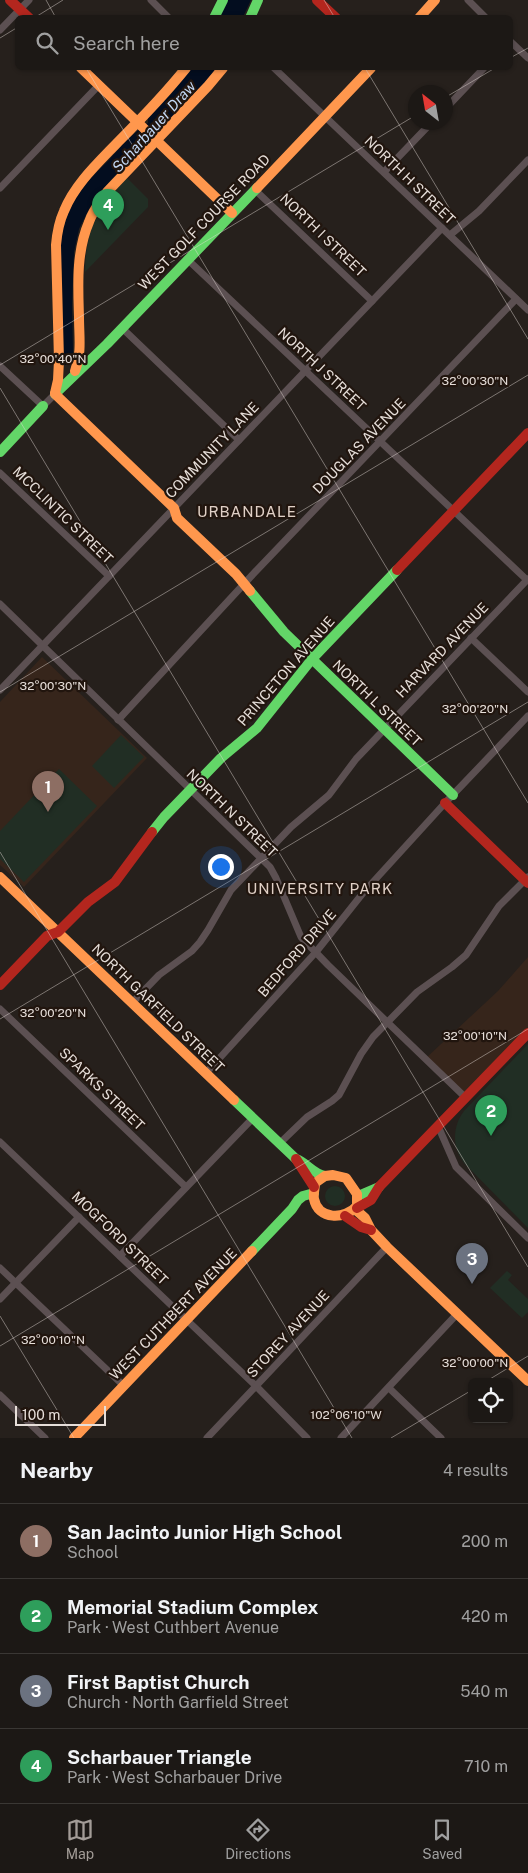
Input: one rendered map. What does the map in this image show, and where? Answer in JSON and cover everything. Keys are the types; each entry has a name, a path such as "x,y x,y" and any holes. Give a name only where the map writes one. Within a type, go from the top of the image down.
{"street":[{"path":"10,0 25,15"},
{"path":"0,30 29,0"},
{"path":"151,0 167,15"},
{"path":"216,15 223,0"},
{"path":"251,15 258,0"},
{"path":"318,0 333,15"},
{"path":"422,15 435,0"},
{"path":"468,0 483,15"},
{"path":"513,44 528,58"},
{"path":"83,70 232,212"},
{"path":"55,394 58,383 59,363 56,245 61,219 71,198 85,178 139,124 184,70"},
{"path":"0,452 73,374 80,358 79,253 89,220 97,205 155,139 221,70"},
{"name":"NORTH H STREET","path":"276,70 528,310"},
{"name":"WEST GOLF COURSE ROAD","path":"55,394 122,328 369,70"},
{"path":"453,101 482,70"},
{"path":"0,188 99,85"},
{"path":"384,172 424,130"},
{"path":"450,235 479,211 528,160"},
{"name":"NORTH I STREET","path":"254,189 372,301"},
{"name":"COMMUNITY LANE","path":"0,690 442,228"},
{"name":"NORTH J STREET","path":"188,259 305,372 527,579"},
{"name":"DOUGLAS AVENUE","path":"118,720 245,583 516,299"},
{"path":"122,328 240,440"},
{"path":"0,366 43,406"},
{"name":"NORTH L STREET","path":"55,394 174,508 177,518 245,583 284,632 384,729 527,880"},
{"name":"PRINCETON AVENUE","path":"0,985 47,936 58,932 83,907 109,887 124,872 149,835 164,817 221,758 257,728 312,659 528,433"},
{"name":"MCCLINTIC STREET","path":"0,473 109,576"},
{"name":"HARVARD AVENUE","path":"132,1003 159,975 192,951 208,930 231,890 291,827 329,795 356,759 527,579"},
{"name":"NORTH N STREET","path":"0,604 261,858 276,878 302,937 466,1098"},
{"path":"471,638 528,692"},
{"name":"BEDFORD DRIVE","path":"206,1074 316,952 363,893 528,716"},
{"name":"NORTH GARFIELD STREET","path":"0,877 296,1159"},
{"path":"280,1144 307,1117 339,1095 361,1054 373,1038 417,992 466,955 499,906 527,880"},
{"name":"SPARKS STREET","path":"0,1010 186,1187"},
{"path":"357,1209 359,1204 358,1196 346,1178 340,1175 317,1176 302,1160 296,1159 299,1169 309,1178 314,1195 323,1213 334,1217 345,1216 366,1206 375,1196 379,1187 528,1033"},
{"path":"120,1256 253,1118"},
{"path":"438,1126 456,1168 528,1238"},
{"name":"MOGFORD STREET","path":"0,1142 256,1386 306,1438"},
{"path":"314,1195 319,1179 325,1176"},
{"path":"358,1196 379,1187"},
{"name":"WEST CUTHBERT AVENUE","path":"74,1438 292,1209 314,1195"},
{"path":"357,1209 371,1230 387,1247 528,1381"},
{"path":"345,1216 361,1227 371,1230"},
{"path":"0,1299 79,1217"},
{"name":"STOREY AVENUE","path":"207,1438 387,1247"},
{"path":"0,1268 124,1386"},
{"path":"341,1438 457,1314"},
{"path":"388,1388 441,1438"},
{"path":"0,1395 45,1438"}],"shaded area":[{"path":"42,657 147,758 24,887 0,865 0,702"},
{"path":"528,957 528,1032 466,1097 426,1058 498,991"}],"green space":[{"path":"127,178 148,199 148,207 85,272 88,243 95,221 108,200"},
{"path":"121,735 144,757 114,788 92,766"},
{"path":"59,769 97,806 24,882 0,859 0,831"},
{"path":"528,1044 528,1228 464,1163 457,1150 455,1137 457,1124 464,1111"},
{"path":"335,1186 342,1189 345,1196 342,1203 335,1206 328,1203 325,1196 328,1189"},
{"path":"507,1271 512,1275 508,1280 528,1299 528,1312 522,1318 490,1288"}],"water":[{"path":"227,0 251,0 244,15 220,15"},
{"name":"Scharbauer Draw","path":"189,70 215,70 205,84 111,180 96,197 88,211 79,229 74,252 73,353 66,365 63,364 60,250 67,215 78,194 88,182 127,140 148,123 148,118 172,93"}],"traffic: fast":[{"path":"216,15 223,0"},
{"path":"251,15 258,0"},
{"path":"55,394 107,344 257,188"},
{"path":"0,452 43,406"},
{"path":"152,832 221,758 257,728 312,659 397,570"},
{"path":"250,591 284,632 453,795"},
{"path":"234,1100 296,1159 325,1176"},
{"path":"358,1196 379,1187"},
{"path":"252,1251 292,1209 298,1200 303,1196 314,1193"}],"traffic: slow":[{"path":"422,15 435,0"},
{"path":"83,70 232,213"},
{"path":"55,393 59,360 56,245 62,215 74,192 88,174 184,70"},
{"path":"75,371 79,358 80,344 78,281 80,257 85,233 93,214 107,192 221,70"},
{"path":"257,188 369,70"},
{"path":"55,394 174,508 177,518 236,574 250,591"},
{"path":"0,877 234,1100"},
{"path":"333,1175 346,1178 357,1194 357,1206 346,1214 332,1216 326,1214 321,1211 314,1199 315,1183 325,1176 333,1175"},
{"path":"356,1210 365,1218 371,1230 387,1247 528,1381"},
{"path":"74,1438 252,1251"}],"traffic: jam":[{"path":"10,0 26,15"},
{"path":"317,0 333,15"},
{"path":"397,570 528,433"},
{"path":"445,803 528,883"},
{"path":"0,985 47,936 58,932 88,902 115,882 152,832"},
{"path":"357,1208 371,1200 379,1187 528,1033"},
{"path":"296,1159 314,1187"},
{"path":"345,1216 361,1227 371,1230"}],"place":[{"name":"Scharbauer Triangle","path":"108,230"},
{"name":"San Jacinto Junior High School","path":"48,812"},
{"name":"Memorial Stadium Complex","path":"491,1136"},
{"name":"First Baptist Church","path":"472,1284"}],"district":[{"name":"URBANDALE","path":"247,512"},
{"name":"UNIVERSITY PARK","path":"320,889"}]}
